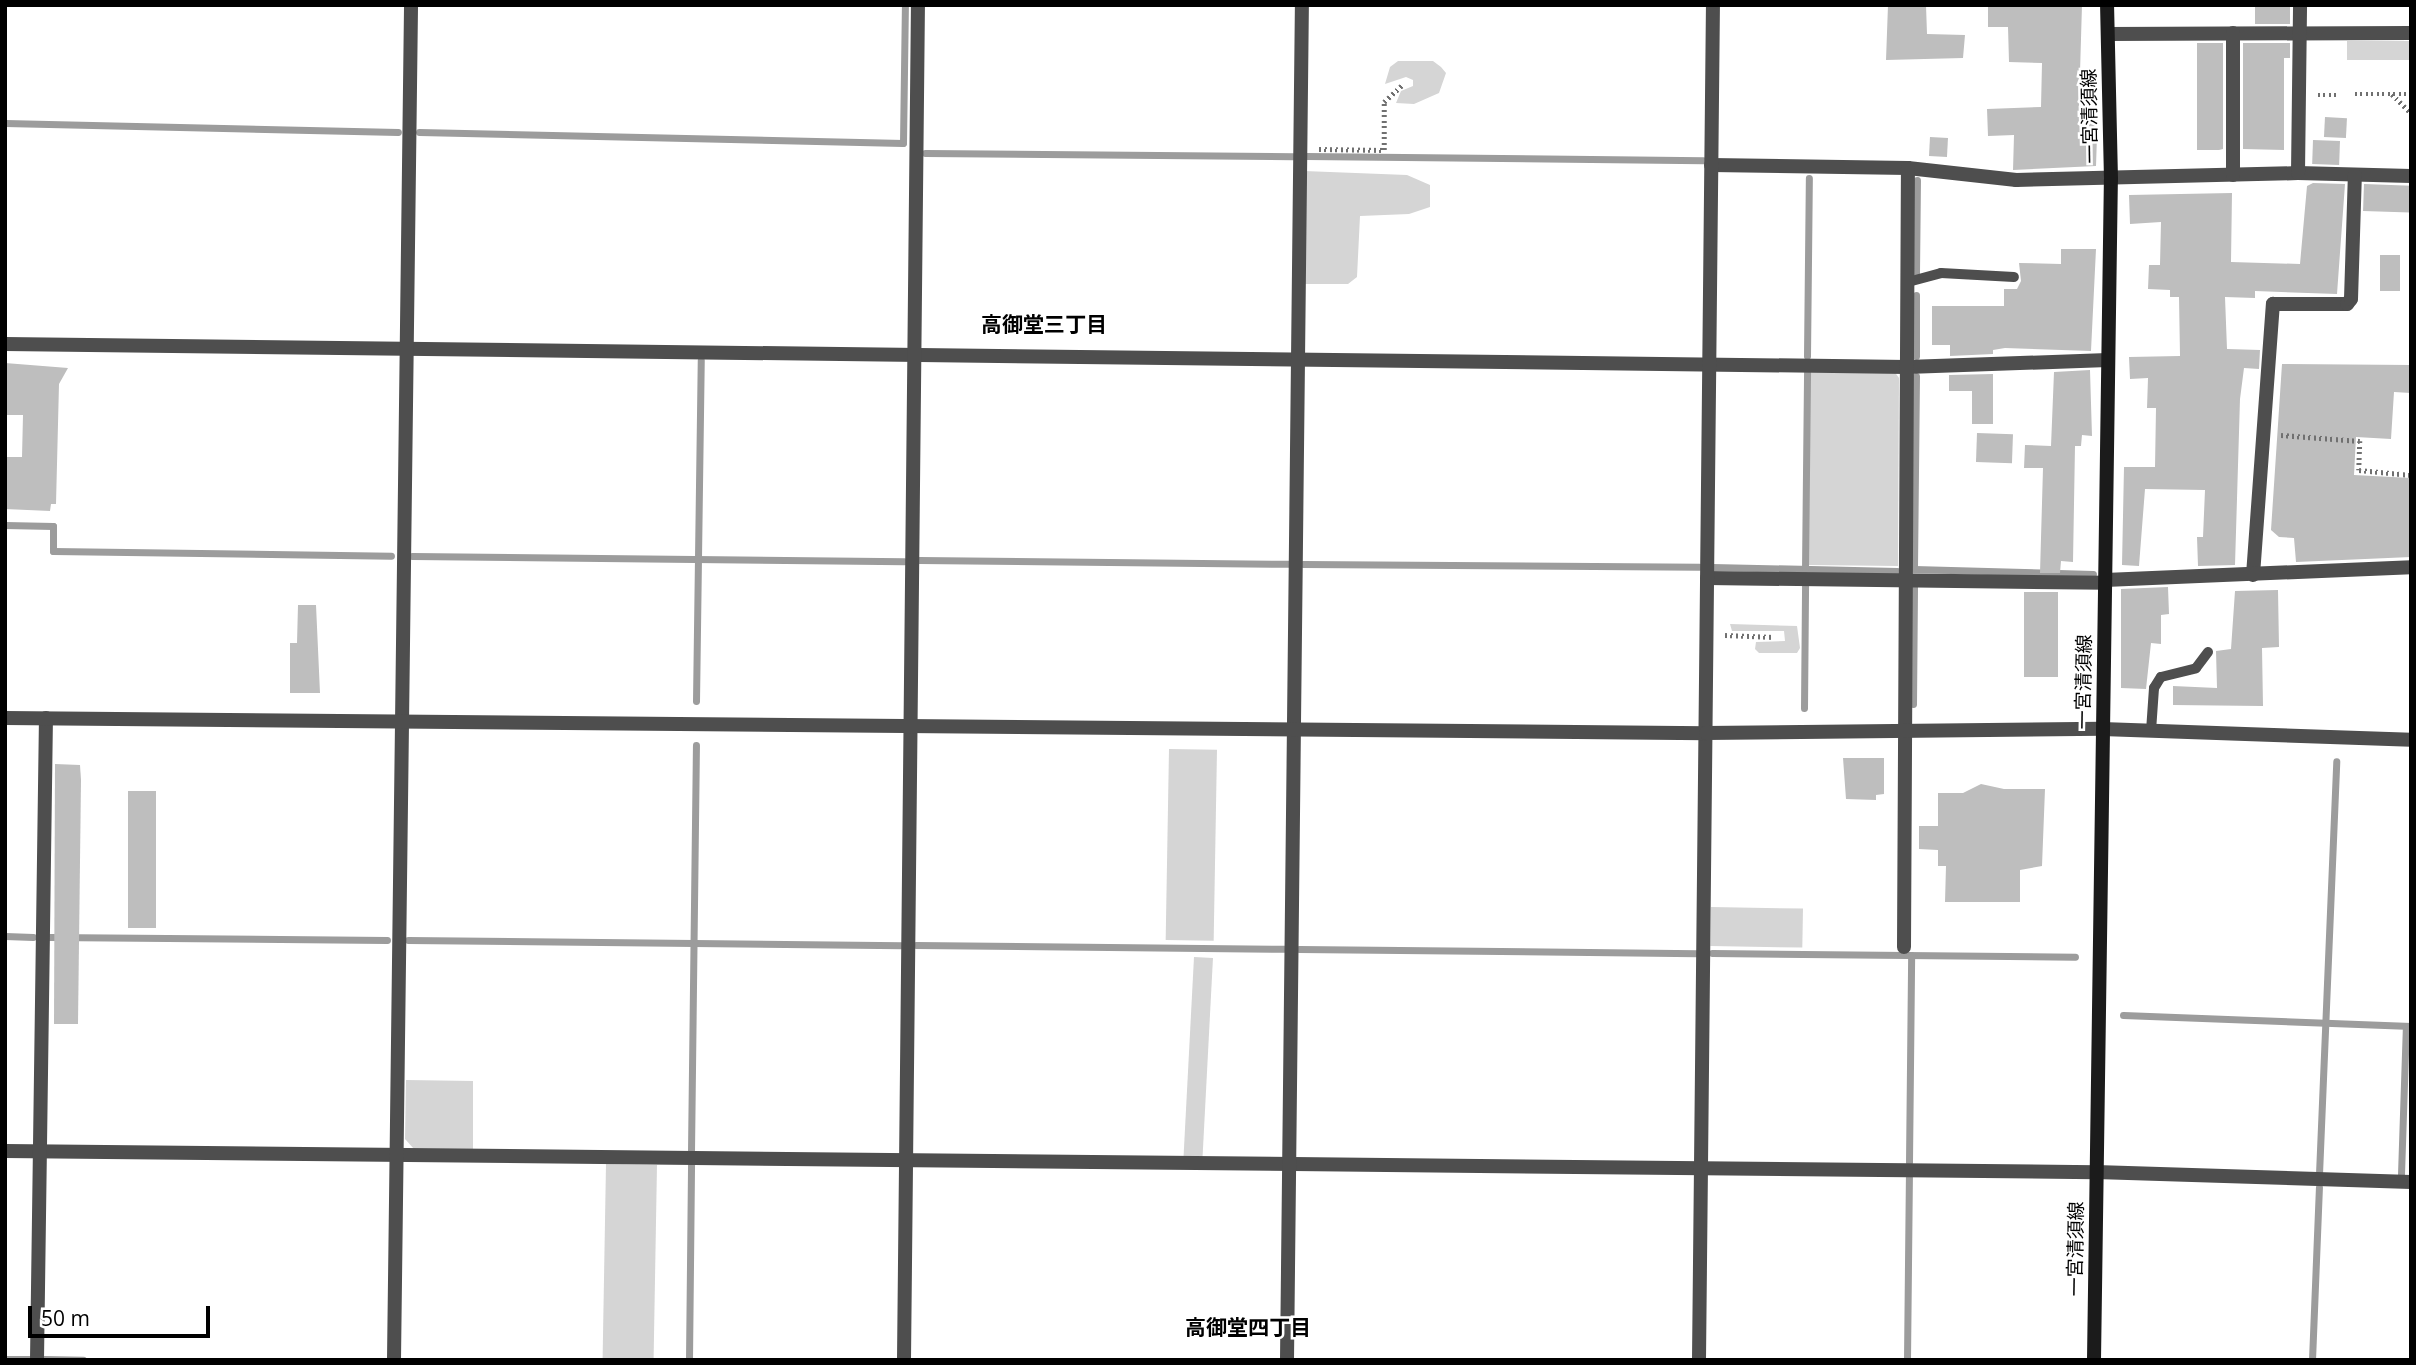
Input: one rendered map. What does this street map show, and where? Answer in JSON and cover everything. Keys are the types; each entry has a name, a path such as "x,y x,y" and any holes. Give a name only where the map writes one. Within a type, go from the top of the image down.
{"main road":[{"name":"一宮清須線","path":"2094,1360 2111,179 2107,5"}],"street":[{"path":"394,1360 411,5"},
{"path":"904,1360 912,354 918,5"},
{"path":"1287,1360 1302,5"},
{"path":"1699,1360 1713,5"},
{"path":"2298,173 2300,5"},
{"path":"2233,33 2233,175"},
{"path":"2108,34 2411,33"},
{"path":"1711,165 1908,168 2016,180 2298,173 2411,176"},
{"path":"1904,947 1908,168"},
{"path":"2253,575 2266,434 2273,304 2347,304 2351,299 2355,175"},
{"path":"5,344 1907,367 2108,360"},
{"path":"1707,579 2105,581 2411,567"},
{"path":"5,718 1706,733 2102,729 2411,740"},
{"path":"37,1360 46,718"},
{"path":"5,1151 2096,1172 2411,1182"}],"lane":[{"path":"1908,282 1941,273 2014,277"},
{"path":"2151,730 2154,688 2161,677 2196,668 2208,652"}],"path":[{"path":"1300,149 1384,150 1384,102 1403,85"},
{"path":"2355,94 2411,94"},
{"path":"2392,94 2411,113"},
{"path":"2266,434 2360,441 2359,470 2411,475"},
{"path":"1707,634 1774,638"}],"shaded area":[{"path":"2347,41 2411,41 2411,60 2347,60"},
{"path":"1398,61 1433,61 1441,67 1446,73 1439,93 1414,104 1396,103 1401,91 1413,86 1413,80 1406,77 1385,84 1390,67"},
{"path":"1304,171 1407,175 1430,185 1430,207 1409,214 1360,216 1357,277 1348,284 1303,284"},
{"path":"1810,371 1894,371 1899,378 1898,566 1808,565"},
{"path":"1730,624 1797,626 1800,648 1797,653 1759,653 1755,649 1756,642 1785,641 1784,631 1732,631"},
{"path":"1169,749 1217,750 1214,941 1166,940"},
{"path":"1711,907 1803,909 1802,948 1710,946"},
{"path":"1194,957 1213,958 1203,1158 1184,1157"},
{"path":"406,1080 473,1081 473,1149 414,1149 405,1139"},
{"path":"606,1164 657,1165 654,1360 603,1359"}],"building":[{"path":"1888,5 1926,5 1927,34 1965,35 1963,58 1886,60"},
{"path":"1988,5 2082,5 2079,106 2098,107 2096,166 2013,170 2014,135 1988,136 1987,109 2041,107 2042,63 2009,62 2008,27 1988,27"},
{"path":"2255,5 2290,5 2290,24 2255,24"},
{"path":"2197,43 2223,43 2223,149 2219,150 2197,150"},
{"path":"2243,43 2290,43 2290,58 2284,58 2284,150 2243,149"},
{"path":"2325,117 2347,118 2346,138 2324,137"},
{"path":"1930,137 1948,138 1947,157 1929,156"},
{"path":"2313,140 2340,141 2339,165 2312,164"},
{"path":"2313,183 2345,184 2337,294 2255,291 2255,298 2225,297 2227,349 2260,350 2259,369 2244,368 2240,399 2235,565 2198,566 2197,537 2203,537 2205,490 2145,489 2139,566 2122,565 2124,467 2155,467 2156,408 2147,408 2148,378 2130,379 2129,357 2180,356 2179,297 2170,297 2170,290 2148,289 2149,265 2160,265 2161,222 2130,224 2129,195 2232,193 2231,262 2300,264 2307,186"},
{"path":"2364,184 2411,186 2410,213 2363,211"},
{"path":"2061,249 2096,249 2091,351 2005,348 1993,350 1993,354 1950,356 1950,345 1932,345 1932,306 2004,306 2004,289 2017,289 2021,281 2019,263 2061,264"},
{"path":"2380,255 2400,255 2400,291 2380,291"},
{"path":"5,363 68,368 59,384 56,504 51,504 50,511 5,509 5,457 22,457 23,415 5,415"},
{"path":"2282,364 2411,365 2411,393 2394,392 2391,439 2356,437 2354,475 2411,478 2411,557 2296,562 2294,538 2279,537 2271,530"},
{"path":"2090,370 2092,436 2082,435 2081,446 2075,446 2073,562 2061,561 2060,573 2040,573 2043,468 2024,468 2025,445 2051,446 2054,372"},
{"path":"1993,374 1993,424 1972,424 1972,391 1949,391 1949,375"},
{"path":"1977,433 2013,434 2012,463 1976,462"},
{"path":"2168,587 2169,614 2161,615 2161,644 2151,643 2146,689 2121,688 2121,589"},
{"path":"2278,590 2279,647 2262,648 2263,706 2173,705 2173,686 2217,688 2216,651 2231,649 2235,591"},
{"path":"2024,592 2058,592 2058,677 2024,677"},
{"path":"298,605 316,605 320,693 290,693 290,643 297,643"},
{"path":"1843,758 1884,758 1884,794 1876,795 1876,800 1846,799"},
{"path":"55,764 80,765 78,1024 54,1024"},
{"path":"1981,784 2004,789 2045,789 2042,866 2020,870 2020,902 1945,902 1946,866 1938,866 1938,850 1919,849 1919,826 1938,826 1938,793 1963,793"},
{"path":"128,791 156,791 156,928 128,928"}],"waterway":[{"path":"419,132 903,143 905,5"},
{"path":"5,123 398,132"},
{"path":"925,153 1293,156"},
{"path":"1306,156 1703,160"},
{"path":"1807,356 1809,178"},
{"path":"1916,273 1917,180"},
{"path":"1916,295 1916,356"},
{"path":"696,701 701,360"},
{"path":"1805,569 1807,372"},
{"path":"1916,376 1914,569 2093,574"},
{"path":"5,525 53,526 53,551 391,556"},
{"path":"412,556 904,561"},
{"path":"919,560 1288,564"},
{"path":"1303,564 1699,567"},
{"path":"1712,567 1897,571"},
{"path":"1804,708 1805,585"},
{"path":"1913,704 1914,587"},
{"path":"691,1151 696,745"},
{"path":"2319,1174 2336,761"},
{"path":"5,936 33,937"},
{"path":"49,937 387,940"},
{"path":"408,940 902,945"},
{"path":"916,945 1285,949"},
{"path":"1299,949 1697,953"},
{"path":"1712,953 2075,957"},
{"path":"1909,1162 1911,955"},
{"path":"2123,1015 2411,1026"},
{"path":"2401,1174 2406,1026"},
{"path":"689,1360 691,1164"},
{"path":"1907,1360 1909,1177"},
{"path":"2312,1360 2319,1187"},
{"path":"5,1359 30,1359"},
{"path":"44,1359 83,1360"}],"district":[{"name":"高御堂三丁目","path":"1044,324"},
{"name":"高御堂四丁目","path":"1248,1327"}]}
